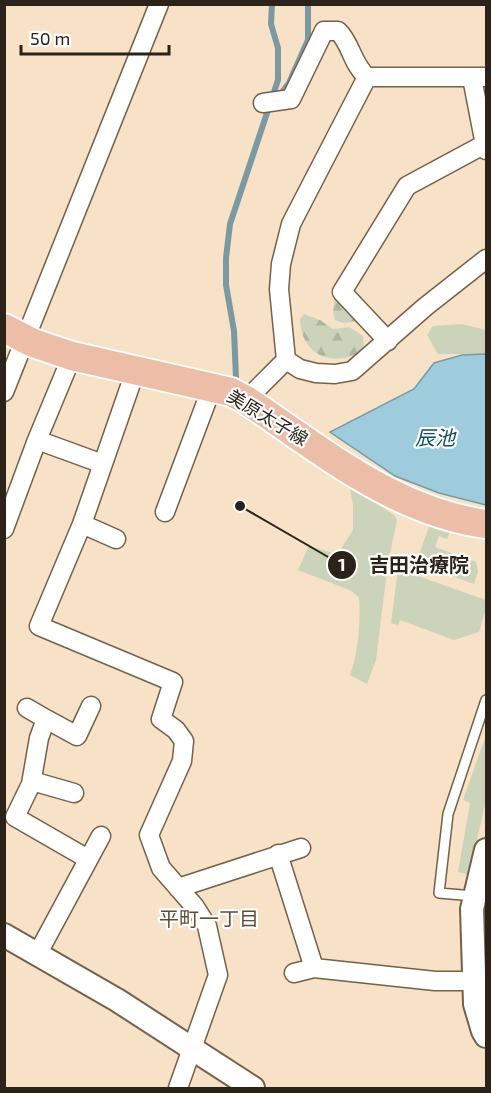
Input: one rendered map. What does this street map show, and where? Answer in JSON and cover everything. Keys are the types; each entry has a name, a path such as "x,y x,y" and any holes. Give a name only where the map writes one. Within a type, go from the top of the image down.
{"main road":[{"name":"美原太子線","path":"15,334 72,356 252,395 374,485 444,514 486,524"}],"street":[{"path":"4,392 15,334 159,4"},
{"path":"266,102 291,99 324,31 338,31 342,35 358,69 367,77 479,78 486,147 407,186 342,292 388,341"},
{"path":"252,395 286,360 279,289 281,264 291,224 367,77"},
{"path":"286,360 300,369 316,373 335,374 352,371 425,306 486,259"},
{"path":"4,529 37,440 72,356"},
{"path":"136,369 82,524 39,626 173,682 161,719 176,730 184,741 182,761 149,835 161,868 195,907 207,926 218,975 178,1089"},
{"path":"165,512 212,387"},
{"path":"37,440 103,465"},
{"path":"82,524 116,539"},
{"path":"27,708 77,736 91,706"},
{"path":"46,719 39,738 30,785 15,817 88,859"},
{"path":"30,785 74,793"},
{"path":"38,953 101,836"},
{"path":"178,888 301,848"},
{"path":"486,850 481,897 472,909 473,981 477,1012 486,1036"},
{"path":"278,854 314,968"},
{"path":"4,935 38,953 193,1048 253,1089"},
{"path":"294,973 314,968 435,981 473,981"}],"lane":[{"path":"481,897 439,893 448,814 486,700"}],"green space":[{"path":"335,296 357,312 357,321 343,323 335,320 333,312"},
{"path":"304,314 320,320 333,329 349,327 363,336 364,350 353,356 341,358 321,356 306,342 300,319"},
{"path":"462,324 486,330 486,354 438,354 427,335 433,326"},
{"path":"349,483 395,516 397,520 388,563 376,660 367,684 350,675 358,637 359,598 352,591 298,570 309,546 336,554 353,530 353,505"},
{"path":"430,524 450,531 447,539 439,536 435,547 476,562 478,572 474,584 416,563"},
{"path":"398,569 486,600 486,609 479,632 454,640 400,620 398,625 391,623"},
{"path":"486,735 486,800 469,875 458,872 470,803 463,800"}],"water":[{"name":"辰池","path":"486,354 486,505 439,493 395,476 330,432 414,389 434,363 462,355"}],"waterway":[{"path":"236,378 234,331 226,285 226,258 230,224 278,80 278,48 271,24 272,4"},
{"path":"279,96 289,83 308,40 308,4"}],"place":[{"name":"吉田治療院","path":"240,506"}],"district":[{"name":"平町一丁目","path":"209,918"}]}
